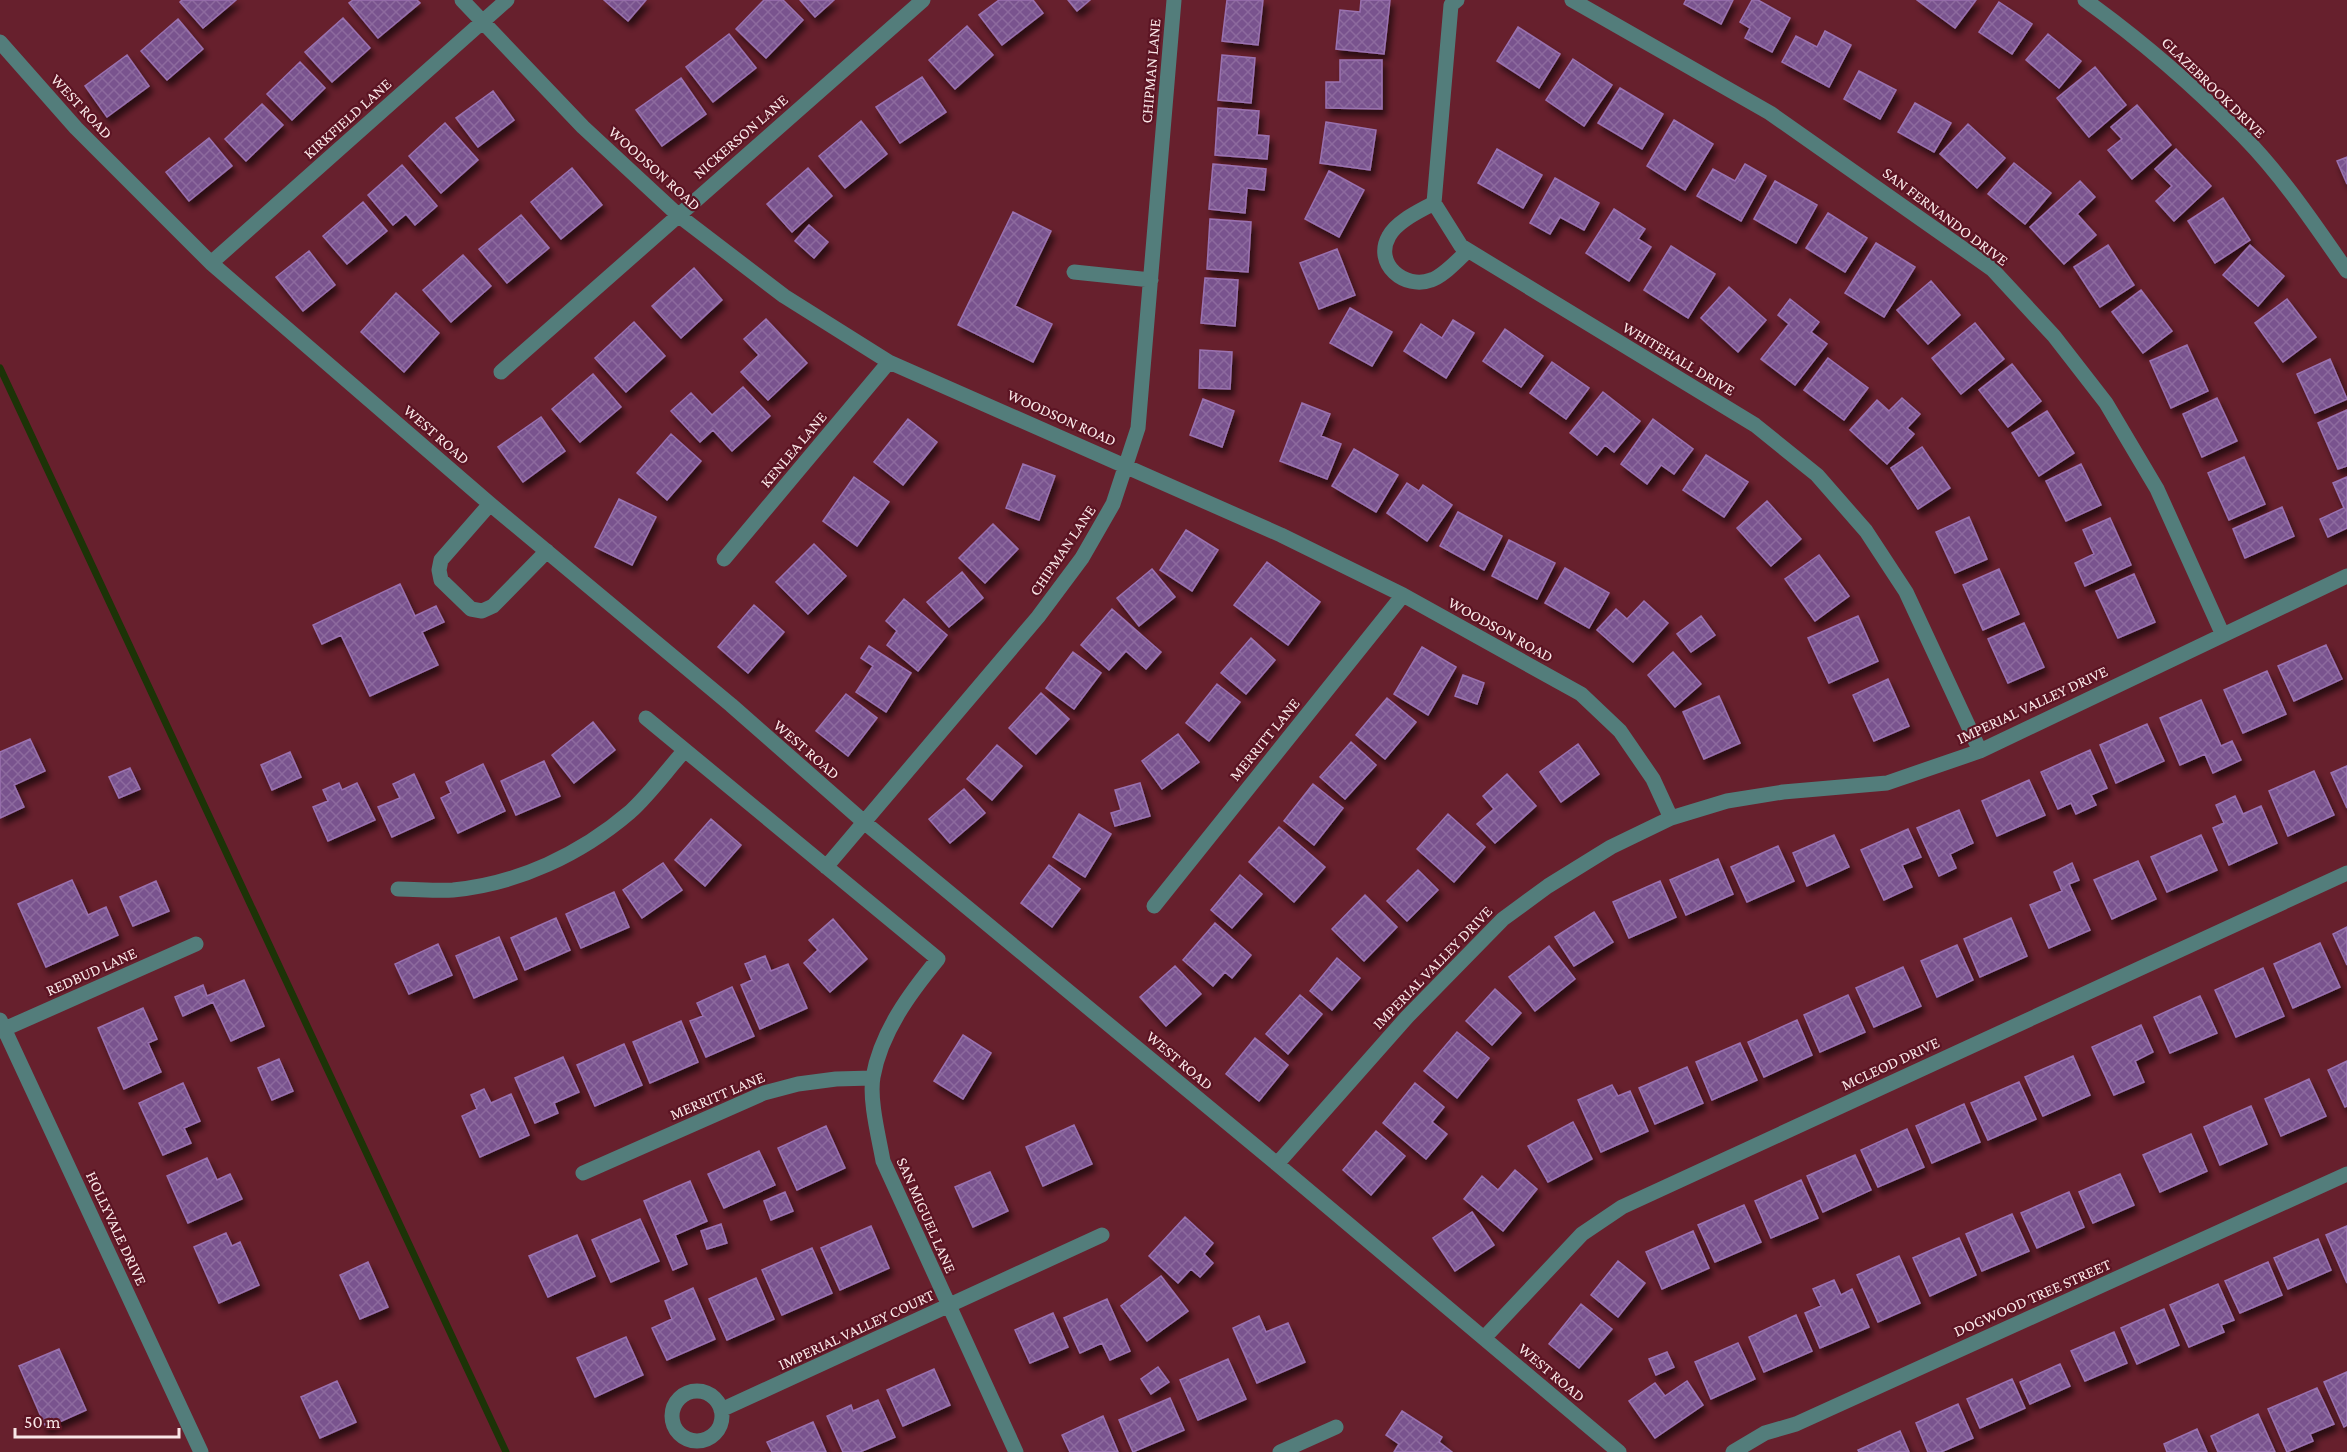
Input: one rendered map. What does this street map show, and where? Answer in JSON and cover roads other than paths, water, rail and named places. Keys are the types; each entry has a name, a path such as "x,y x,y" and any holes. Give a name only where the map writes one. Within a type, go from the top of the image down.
{"street":[{"name":"WOODSON ROAD","path":"462,0 583,127 678,215 784,296 889,362 1281,535 1403,595 1581,694 1620,731 1653,779 1671,818"},
{"name":"KIRKFIELD LANE","path":"211,263 507,0"},
{"name":"NICKERSON LANE","path":"501,372 923,0"},
{"name":"CHIPMAN LANE","path":"826,867 1038,617 1076,566 1113,504 1138,428 1174,0"},
{"name":"SAN FERNANDO DRIVE","path":"1572,0 1770,112 1992,269 2054,336 2106,403 2157,489 2222,633"},
{"name":"GLAZEBROOK DRIVE","path":"2085,0 2133,36 2245,138 2303,208 2347,270"},
{"path":"1452,2 1434,202 1402,223 1388,236 1385,255 1392,272 1405,281 1432,280 1468,251"},
{"name":"WEST ROAD","path":"0,42 76,128 211,263 864,822 1277,1164 1619,1452"},
{"name":"WHITEHALL DRIVE","path":"1434,202 1461,246 1755,425 1816,475 1866,531 1906,592 1980,751"},
{"path":"1074,272 1151,280"},
{"name":"KENLEA LANE","path":"723,559 889,362"},
{"path":"490,504 441,560 439,570 441,580 471,609 482,610 493,606 547,552"},
{"name":"IMPERIAL VALLEY DRIVE","path":"1277,1164 1407,1017 1503,919 1548,886 1611,847 1671,818 1738,799 1783,792 1887,783 1980,751 2222,633 2347,576"},
{"name":"MERRITT LANE","path":"1154,906 1403,595"},
{"path":"646,718 826,867"},
{"path":"398,889 453,890 509,880 554,862 591,841 631,811 685,750"},
{"name":"SAN MIGUEL LANE","path":"826,867 938,959 908,995 887,1035 872,1078 883,1161 1016,1452"},
{"name":"MCLEOD DRIVE","path":"1484,1338 1582,1234 1622,1207 2347,873"},
{"name":"REDBUD LANE","path":"1,1026 196,944"},
{"name":"HOLLYVALE DRIVE","path":"1,1026 201,1452"},
{"name":"MERRITT LANE","path":"583,1173 764,1093 798,1084 836,1079 872,1078"},
{"name":"DOGWOOD TREE STREET","path":"1733,1452 1765,1433 1796,1424 2347,1174"},
{"name":"IMPERIAL VALLEY COURT","path":"722,1410 1102,1235"},
{"path":"1280,1452 1336,1427"}],"waterway":[{"path":"0,368 506,1452"}]}
